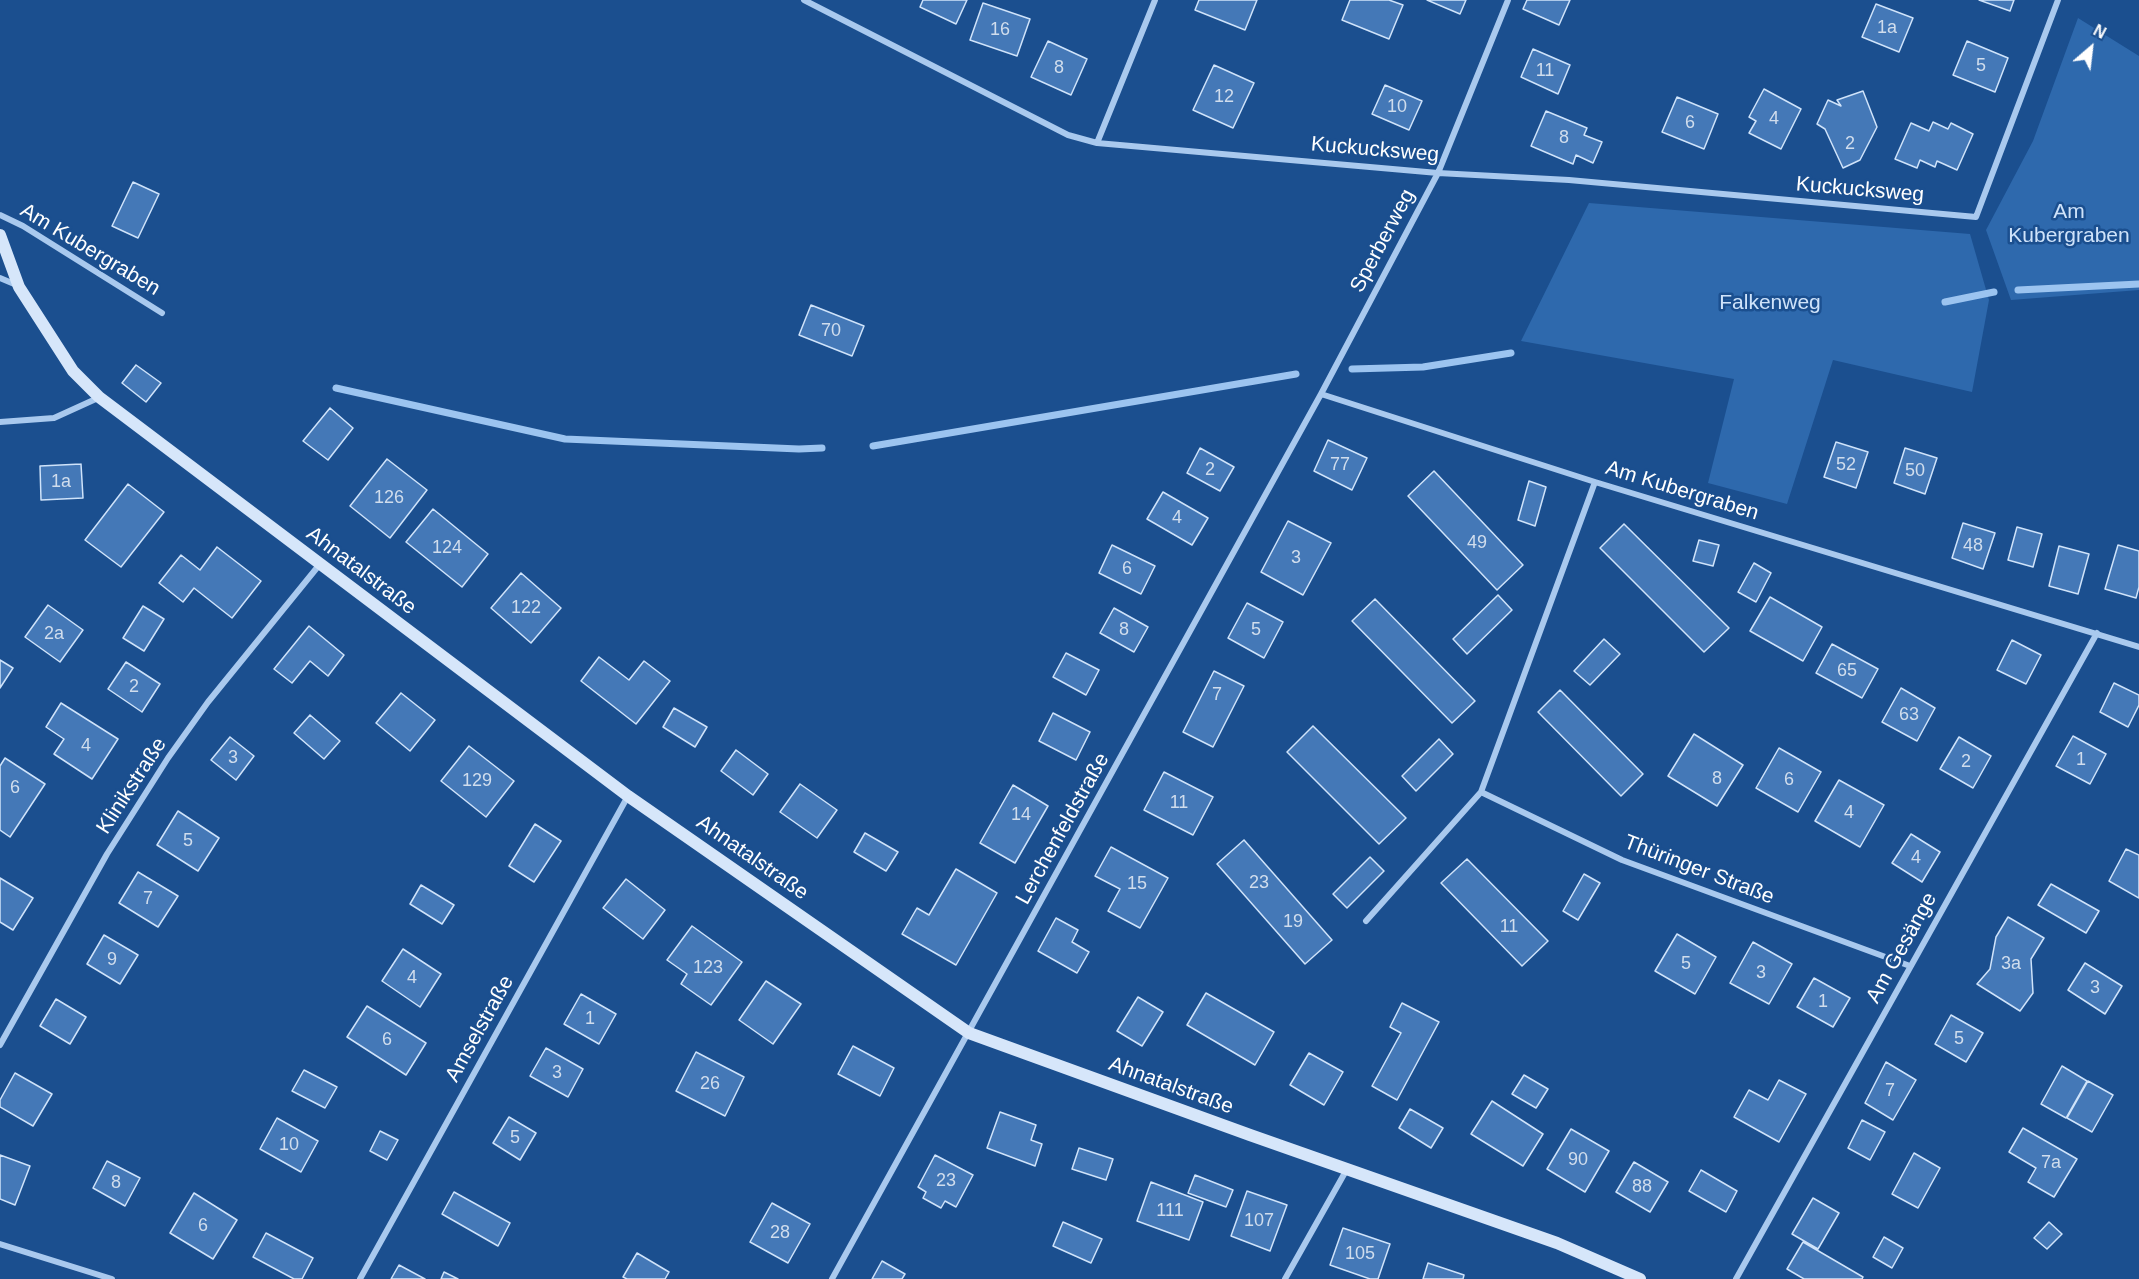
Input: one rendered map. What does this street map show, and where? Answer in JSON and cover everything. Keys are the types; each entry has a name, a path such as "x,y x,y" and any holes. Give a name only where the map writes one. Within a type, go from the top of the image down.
{"street":[{"path":"1097,143 1155,0"},
{"name":"Sperberweg","path":"1321,394 1438,172 1508,0"},
{"name":"Kuckucksweg","path":"808,1 1068,135 1097,143 1438,172 1569,180 1976,217 2058,0"},
{"name":"Am Kubergraben","path":"0,215 23,226 162,313"},
{"name":"Ahnatalstraße","path":"0,235 19,286 73,371 99,397 628,796 969,1033 1557,1243 1640,1279"},
{"path":"0,278 19,286"},
{"name":"Am Kubergraben","path":"1321,394 1595,482 2139,647"},
{"name":"Lerchenfeldstraße","path":"832,1279 1321,394"},
{"path":"0,422 54,418 99,397"},
{"path":"1366,921 1481,792 1595,482"},
{"name":"Klinikstraße","path":"0,1045 107,854 168,758 208,702 320,564"},
{"name":"Am Gesänge","path":"1736,1279 2097,633"},
{"name":"Thüringer Straße","path":"1481,792 1622,860 1910,966"},
{"name":"Amselstraße","path":"360,1279 628,796"},
{"path":"1285,1279 1347,1168"},
{"path":"0,1244 112,1279"}],"green space":[{"name":"Am Kubergraben","path":"2078,18 2139,56 2139,290 2011,300 1986,230 2033,141"},
{"name":"Falkenweg","path":"1589,203 1970,234 1989,300 1972,392 1833,360 1787,504 1708,483 1734,379 1521,341"}],"building":[{"path":"923,0 967,0 956,24 920,7"},
{"path":"1199,0 1257,0 1245,30 1195,10"},
{"path":"1350,0 1389,0 1403,5 1389,39 1342,20"},
{"path":"1427,0 1466,0 1460,14"},
{"path":"1527,0 1570,0 1559,25 1523,9"},
{"path":"1979,0 2014,0 2010,11"},
{"path":"983,3 1030,19 1017,56 970,40"},
{"path":"1876,4 1913,18 1899,52 1862,37"},
{"path":"1048,41 1087,59 1071,95 1031,77"},
{"path":"1967,41 2008,58 1995,92 1953,75"},
{"path":"1533,49 1570,65 1558,94 1521,77"},
{"path":"1214,65 1254,83 1233,128 1193,110"},
{"path":"1385,85 1422,101 1409,130 1372,114"},
{"path":"1764,89 1801,109 1781,149 1749,133 1756,121 1749,117"},
{"path":"1863,91 1877,127 1860,160 1843,168 1825,129 1817,124 1828,100 1841,106 1837,100"},
{"path":"1677,97 1718,114 1704,149 1662,132"},
{"path":"1546,111 1587,128 1584,135 1602,142 1593,163 1576,155 1573,164 1531,146"},
{"path":"1933,122 1948,129 1951,123 1973,134 1957,170 1937,161 1935,167 1920,160 1917,168 1895,159 1911,123 1929,131"},
{"path":"133,182 159,194 138,238 112,226"},
{"path":"811,305 864,326 852,356 799,335"},
{"path":"136,365 161,383 146,402 122,383"},
{"path":"330,408 353,428 328,460 303,441"},
{"path":"1328,440 1367,458 1352,490 1314,471"},
{"path":"1836,442 1868,452 1856,488 1824,477"},
{"path":"1200,448 1234,467 1220,491 1187,473"},
{"path":"1905,448 1937,458 1925,494 1894,483"},
{"path":"387,459 427,490 390,538 350,506"},
{"path":"81,464 83,498 41,500 40,466"},
{"path":"1434,471 1523,565 1497,590 1408,496"},
{"path":"1529,481 1546,487 1535,526 1518,520"},
{"path":"128,484 164,512 121,567 85,540"},
{"path":"1163,492 1208,518 1192,545 1147,519"},
{"path":"433,509 488,554 462,587 406,542"},
{"path":"1288,521 1331,543 1303,595 1261,572"},
{"path":"1963,523 1995,533 1983,569 1952,558"},
{"path":"1624,524 1729,628 1704,652 1600,548"},
{"path":"2017,527 2042,534 2033,567 2008,560"},
{"path":"1699,540 1719,545 1713,566 1693,561"},
{"path":"1112,545 1155,566 1141,594 1099,573"},
{"path":"2118,545 2139,551 2139,587 2136,598 2105,589"},
{"path":"2059,546 2089,554 2078,594 2049,586"},
{"path":"217,547 261,581 232,618 194,588 183,602 159,583 181,555 200,570"},
{"path":"1754,563 1771,573 1756,602 1738,592"},
{"path":"521,573 561,608 531,643 491,608"},
{"path":"1498,595 1512,610 1467,654 1453,639"},
{"path":"1770,597 1822,627 1803,661 1750,631"},
{"path":"1375,599 1475,701 1452,723 1352,621"},
{"path":"1247,603 1283,622 1264,658 1228,638"},
{"path":"48,605 83,630 60,662 25,637"},
{"path":"143,606 164,619 144,651 123,638"},
{"path":"1114,608 1148,627 1134,652 1100,633"},
{"path":"309,626 344,655 328,676 310,661 292,683 274,669"},
{"path":"1604,639 1620,654 1590,685 1574,671"},
{"path":"2012,640 2041,655 2026,684 1997,670"},
{"path":"1832,644 1878,669 1862,698 1816,673"},
{"path":"1066,653 1099,670 1086,695 1053,677"},
{"path":"599,657 629,680 644,661 670,681 636,724 581,681"},
{"path":"0,660 13,668 0,688"},
{"path":"126,662 160,684 142,712 108,689"},
{"path":"1214,671 1244,686 1213,747 1183,732"},
{"path":"2114,683 2139,695 2139,705 2128,727 2100,712"},
{"path":"1901,688 1935,708 1917,741 1882,722"},
{"path":"1560,690 1643,774 1621,796 1538,712"},
{"path":"401,693 435,720 410,751 376,723"},
{"path":"61,703 118,739 92,779 54,754 64,739 46,727"},
{"path":"674,708 707,727 695,747 663,727"},
{"path":"1053,713 1090,732 1076,760 1039,741"},
{"path":"310,715 340,741 324,759 294,733"},
{"path":"1313,726 1406,818 1379,844 1287,752"},
{"path":"1694,734 1743,765 1717,806 1668,776"},
{"path":"2073,736 2106,754 2090,784 2056,766"},
{"path":"230,737 254,756 236,780 211,760"},
{"path":"1959,737 1991,756 1973,788 1940,769"},
{"path":"1439,739 1453,754 1416,791 1402,776"},
{"path":"469,746 514,781 486,817 441,781"},
{"path":"1779,748 1821,772 1798,812 1756,788"},
{"path":"736,750 768,774 753,795 721,771"},
{"path":"5,758 45,784 10,837 0,830 0,766"},
{"path":"1164,772 1213,797 1193,835 1144,810"},
{"path":"1839,780 1884,805 1860,847 1815,821"},
{"path":"800,784 837,810 817,838 780,812"},
{"path":"1013,785 1048,806 1015,863 980,843"},
{"path":"178,811 219,838 198,871 157,845"},
{"path":"535,824 561,841 534,882 509,866"},
{"path":"865,833 898,852 886,871 854,852"},
{"path":"1911,834 1940,852 1922,882 1892,863"},
{"path":"1244,840 1332,940 1305,964 1217,864"},
{"path":"1111,847 1168,878 1140,928 1108,911 1120,889 1095,876"},
{"path":"2126,849 2139,855 2139,898 2109,881"},
{"path":"1370,857 1384,871 1347,908 1333,894"},
{"path":"1467,859 1548,941 1522,966 1441,883"},
{"path":"956,869 997,893 956,965 902,934 917,908 929,915"},
{"path":"138,872 178,896 158,927 119,903"},
{"path":"1584,874 1600,883 1578,920 1563,911"},
{"path":"0,878 33,898 13,930 0,922"},
{"path":"626,879 665,910 643,939 603,908"},
{"path":"2051,884 2099,911 2086,933 2038,905"},
{"path":"421,885 454,905 442,924 410,904"},
{"path":"2008,917 2044,938 2031,959 2033,993 2020,1011 1977,984 1990,969 1996,937"},
{"path":"1056,918 1078,930 1072,942 1089,952 1077,973 1038,951"},
{"path":"692,926 742,962 711,1005 681,984 687,974 667,960"},
{"path":"1677,934 1716,957 1695,994 1655,971"},
{"path":"104,935 138,955 120,984 87,964"},
{"path":"1753,942 1792,964 1769,1004 1730,983"},
{"path":"403,949 441,974 420,1007 382,981"},
{"path":"2085,963 2122,986 2105,1014 2068,990"},
{"path":"1814,978 1850,998 1833,1027 1797,1007"},
{"path":"766,981 801,1004 773,1044 739,1020"},
{"path":"1206,993 1274,1032 1255,1065 1187,1025"},
{"path":"581,994 616,1014 599,1044 564,1024"},
{"path":"1138,997 1163,1012 1142,1046 1117,1031"},
{"path":"56,999 86,1017 70,1044 40,1026"},
{"path":"1402,1003 1439,1022 1397,1100 1372,1086 1401,1033 1390,1027"},
{"path":"367,1006 426,1043 406,1075 347,1037"},
{"path":"1951,1015 1983,1033 1966,1062 1935,1044"},
{"path":"853,1046 894,1068 880,1096 838,1074"},
{"path":"546,1048 583,1069 568,1097 530,1076"},
{"path":"696,1052 744,1077 725,1116 676,1091"},
{"path":"1309,1053 1343,1072 1324,1105 1290,1085"},
{"path":"1886,1062 1916,1080 1893,1120 1865,1103"},
{"path":"2062,1066 2087,1081 2066,1118 2041,1104"},
{"path":"304,1070 337,1087 325,1108 292,1091"},
{"path":"15,1073 52,1094 33,1126 0,1107 0,1100"},
{"path":"1524,1075 1548,1089 1536,1108 1512,1094"},
{"path":"1779,1080 1806,1094 1779,1142 1734,1117 1749,1090 1768,1100"},
{"path":"2088,1081 2113,1095 2092,1132 2067,1118"},
{"path":"1492,1101 1543,1134 1523,1166 1471,1134"},
{"path":"1410,1109 1443,1128 1431,1148 1399,1128"},
{"path":"1000,1112 1036,1125 1031,1140 1042,1144 1035,1166 987,1148"},
{"path":"509,1117 536,1133 520,1160 493,1143"},
{"path":"277,1118 318,1141 301,1172 260,1149"},
{"path":"1862,1120 1885,1132 1870,1160 1848,1148"},
{"path":"2023,1128 2077,1159 2054,1197 2028,1182 2036,1168 2009,1152"},
{"path":"1571,1129 1609,1151 1585,1192 1547,1169"},
{"path":"380,1131 398,1140 387,1160 370,1151"},
{"path":"1079,1148 1113,1159 1106,1180 1072,1169"},
{"path":"1914,1153 1940,1168 1918,1208 1892,1194"},
{"path":"0,1155 30,1166 15,1205 0,1199"},
{"path":"935,1155 973,1175 956,1207 945,1201 941,1208 923,1198 926,1192 918,1187"},
{"path":"107,1161 140,1178 125,1206 93,1188"},
{"path":"1634,1162 1668,1182 1650,1212 1616,1192"},
{"path":"1701,1170 1737,1191 1726,1212 1689,1191"},
{"path":"1195,1175 1233,1190 1226,1207 1188,1193"},
{"path":"1151,1182 1203,1202 1189,1240 1137,1221"},
{"path":"1247,1191 1287,1205 1270,1251 1231,1236"},
{"path":"454,1192 510,1223 498,1246 442,1214"},
{"path":"194,1193 237,1220 213,1259 170,1233"},
{"path":"1813,1198 1839,1213 1818,1249 1792,1234"},
{"path":"772,1203 810,1224 788,1263 750,1242"},
{"path":"1063,1222 1102,1239 1091,1263 1053,1246"},
{"path":"2049,1222 2062,1234 2047,1249 2034,1238"},
{"path":"1343,1228 1390,1244 1378,1279 1370,1279 1330,1265"},
{"path":"266,1233 313,1258 302,1279 294,1279 253,1257"},
{"path":"1884,1237 1903,1248 1892,1268 1873,1257"},
{"path":"1803,1242 1863,1277 1862,1279 1804,1279 1787,1269"},
{"path":"637,1253 669,1272 665,1279 627,1279 623,1277"},
{"path":"882,1261 905,1274 902,1279 872,1279"},
{"path":"1428,1263 1464,1275 1463,1279 1423,1279"},
{"path":"399,1265 425,1279 391,1279"},
{"path":"444,1272 458,1279 441,1279"}],"waterway":[{"path":"2018,290 2139,284"},
{"path":"1945,302 1994,292"},
{"path":"1352,369 1423,367 1511,353"},
{"path":"873,446 1296,374"},
{"path":"336,388 565,439 799,449 822,448"}]}
